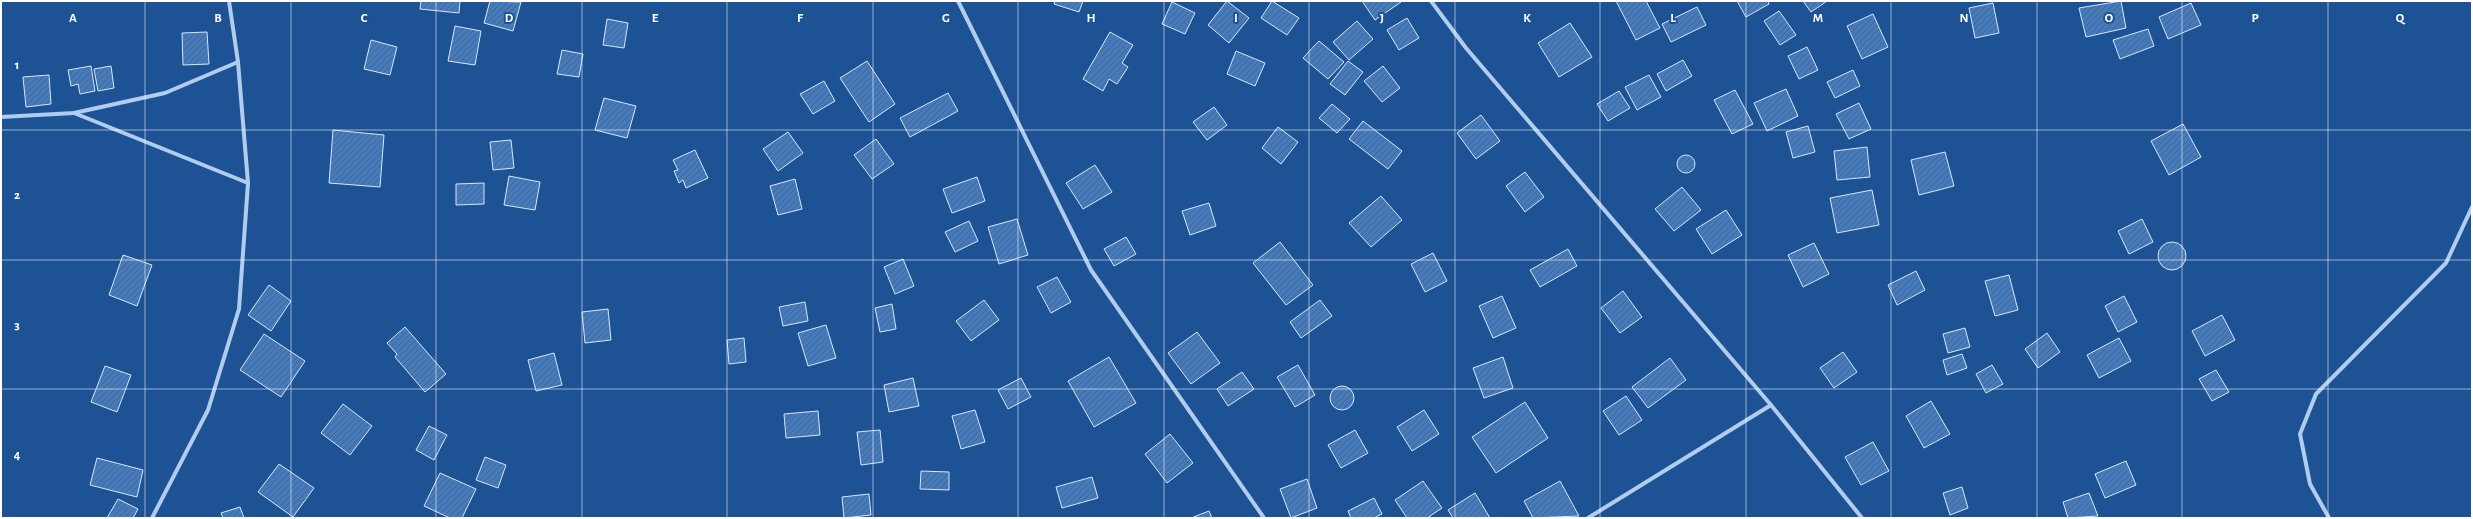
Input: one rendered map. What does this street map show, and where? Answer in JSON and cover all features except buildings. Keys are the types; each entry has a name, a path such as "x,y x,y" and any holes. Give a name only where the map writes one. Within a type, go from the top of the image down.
{"street":[{"path":"152,518 208,410 239,308 248,183 238,62 229,1"},
{"path":"958,1 1091,270 1264,518"},
{"path":"1431,1 1466,48 1771,405 1862,518"},
{"path":"1,117 74,113 165,93 238,62"},
{"path":"74,113 248,183"},
{"path":"2329,518 2310,484 2300,434 2316,394 2446,263 2472,207"},
{"path":"1588,518 1771,405"}]}
